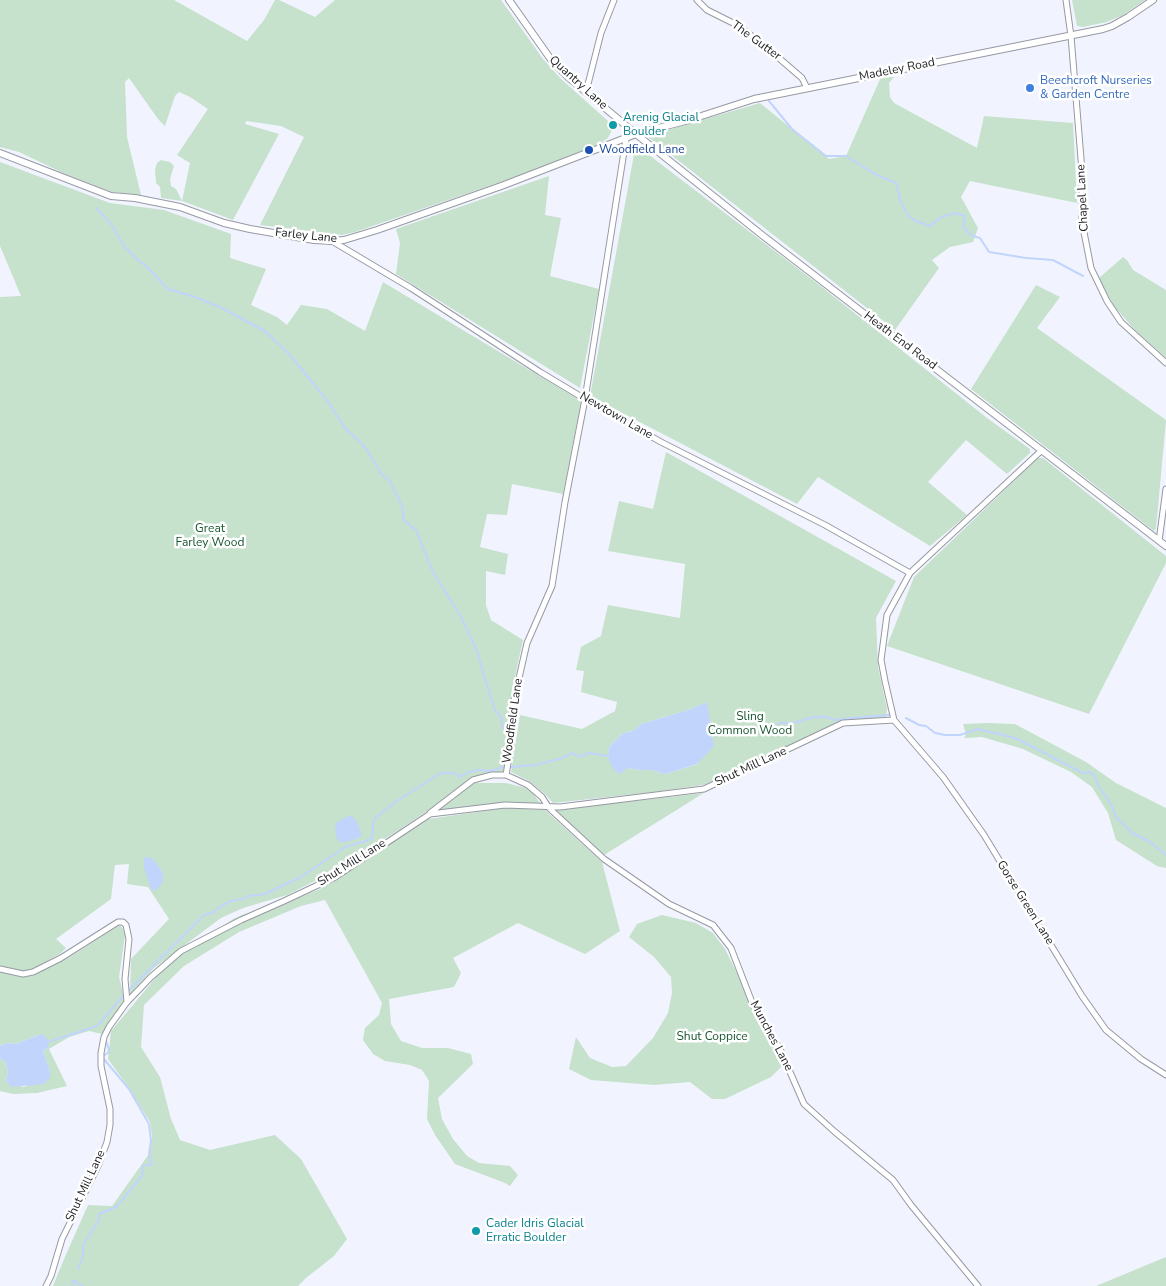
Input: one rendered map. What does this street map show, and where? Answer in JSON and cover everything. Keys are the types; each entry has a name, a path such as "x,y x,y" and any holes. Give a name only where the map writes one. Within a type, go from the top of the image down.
{"street":[{"name":"Quantry Lane","path":"509,0 552,61 636,134"},
{"path":"586,92 601,32 614,0"},
{"name":"The Gutter","path":"697,0 708,10 735,24 758,40 802,78 807,88"},
{"name":"Chapel Lane","path":"1066,0 1071,36 1082,170 1082,222 1091,268 1107,301 1121,322 1166,362"},
{"name":"Madeley Road","path":"636,134 689,120 754,99 1071,36 1112,26 1153,0"},
{"name":"Farley Lane","path":"0,153 111,196 173,205 224,223 250,229 332,241 344,240 377,230 636,134"},
{"name":"Heath End Road","path":"636,134 770,241 1166,546"},
{"name":"Woodfield Lane","path":"506,775 511,745 514,700 527,643 552,586 565,502 585,398 626,139"},
{"name":"Newtown Lane","path":"332,241 411,288 540,372 661,442 825,525 910,573"},
{"path":"894,720 881,660 887,615 910,573 1042,450"},
{"path":"1160,540 1166,489"},
{"name":"Shut Mill Lane","path":"46,1286 51,1276 62,1239 98,1166 110,1125 110,1109 101,1066 104,1038 127,1000 180,951 241,920 284,902 335,877 396,834 430,814 505,805 549,808 704,789 843,723 894,720"},
{"name":"Gorse Green Lane","path":"894,720 943,777 984,835 1072,979 1106,1030 1141,1059 1166,1075"},
{"name":"Woodfield Lane","path":"430,814 473,780 492,775 506,775 528,785 542,796 549,808"},
{"name":"Munches Lane","path":"549,808 604,859 668,904 713,925 731,948 753,1005 780,1050 804,1104 893,1180 911,1205 978,1286"},
{"path":"0,969 23,974 33,972 61,958 121,921 126,925 129,939 125,990 127,1000"}],"green space":[{"path":"0,0 174,0 247,41 264,20 275,0 279,0 315,17 335,0 501,0 543,59 560,78 612,125 612,130 608,138 601,143 521,175 342,235 260,225 304,137 281,126 246,121 245,124 279,134 233,220 182,201 190,163 177,155 208,109 179,92 175,96 165,126 129,78 125,82 127,137 141,195 112,192 63,173 19,152 0,147"},
{"path":"1072,0 1145,0 1123,15 1107,22 1083,27 1077,26"},
{"path":"881,77 894,77 889,83 890,97 894,103 977,148 984,116 1073,123 1077,203 970,181 961,197 978,228 973,242 950,247 932,260 939,268 895,330 647,136 760,103 829,159 846,156"},
{"path":"635,149 649,155 818,284 987,418 1030,449 1030,453 1007,474 966,440 928,482 967,515 930,546 818,477 797,504 590,396"},
{"path":"161,160 170,162 174,166 170,179 171,186 176,189 182,201 161,198 160,187 156,183 155,170 157,163"},
{"name":"Great Farley Wood","path":"0,162 110,203 164,210 231,234 230,258 266,269 251,305 277,317 287,325 301,305 327,309 365,331 383,282 581,401 563,494 512,484 507,515 487,514 480,547 508,554 505,575 486,571 486,605 491,620 523,640 512,690 504,776 472,777 399,830 319,879 287,895 243,908 221,918 154,968 130,994 131,959 169,919 148,887 127,884 129,864 115,865 111,899 56,939 66,948 61,953 26,971 21,972 0,967 0,297 21,296 0,246"},
{"path":"549,176 545,215 561,218 550,276 599,289 580,388 396,274 400,243 396,229"},
{"path":"1123,257 1133,270 1166,290 1166,358 1134,329 1114,306 1099,278"},
{"path":"1036,285 1060,297 1037,328 1166,420 1156,529 1154,531 971,389"},
{"name":"Sling Common Wood","path":"666,452 896,581 876,618 878,667 887,709 886,717 841,722 831,725 784,752 703,785 553,803 529,781 511,772 520,715 582,729 615,711 617,702 581,692 584,671 576,670 581,647 601,636 608,605 680,618 685,564 608,551 619,501 653,509","holes":["706,703 698,764 666,774 651,770 628,768 608,757 609,747 623,733 633,731 641,724"]},
{"path":"1038,458 1043,458 1166,556 1166,563 1089,714 887,646 914,577"},
{"path":"963,724 1015,724 1086,762 1116,783 1166,808 1166,868 1157,866 1116,840 1108,813 1092,787 1071,772 1023,749 982,737 964,738 966,734"},
{"path":"474,783 506,783 530,789 540,803 504,803 437,811"},
{"path":"704,793 604,855 555,810"},
{"path":"504,808 545,810 602,862 620,931 585,954 518,923 453,958 461,973 454,987 389,999 391,1024 401,1041 422,1048 448,1048 471,1054 473,1064 438,1098 442,1119 453,1139 467,1156 479,1163 510,1166 518,1175 510,1186 455,1164 435,1135 427,1119 429,1081 422,1070 410,1065 385,1061 373,1054 363,1040 365,1028 379,1015 382,1003 325,900 301,906 239,932 184,966 144,1005 141,1047 160,1077 171,1119 180,1140 210,1150 275,1135 301,1159 347,1239 334,1256 298,1286 53,1286 88,1205 112,1206 149,1154 152,1137 150,1122 108,1059 111,1031 169,962 233,919 287,902 320,889 429,819"},
{"name":"Shut Coppice","path":"662,915 696,923 713,933 725,949 783,1065 771,1077 725,1099 712,1099 690,1082 654,1085 591,1080 569,1069 576,1037 590,1058 612,1067 626,1066 653,1038 668,1013 672,993 671,977 654,957 629,937 637,924"},
{"path":"120,925 125,935 119,977 125,1002 115,1013 102,1034 89,1031 69,1037 49,1049 67,1086 37,1093 13,1094 0,1091 0,1058 6,1063 8,1072 6,1081 24,1087 31,1084 44,1084 50,1072 43,1050 49,1048 42,1035 16,1044 7,1043 0,1046 0,971 23,977 32,976 70,957"},
{"path":"1166,1257 1166,1286 1096,1286"}],"water":[{"path":"707,702 714,746 697,764 666,774 651,770 628,768 620,774 613,769 608,757 609,747 623,733 633,731 641,724 688,710"},
{"path":"350,815 356,820 362,835 359,838 343,843 337,840 336,823"},
{"path":"146,857 156,862 163,874 162,884 155,891 151,889 144,868 144,858"},
{"path":"41,1034 46,1037 49,1048 43,1050 50,1077 44,1084 12,1087 6,1081 8,1072 6,1063 0,1058 0,1046 7,1043 16,1044"}],"waterway":[{"path":"769,101 792,129 826,156 846,156 875,174 896,183 901,202 908,215 914,220 930,226 941,217 955,213 965,216 963,227 970,235 980,238 989,252 1053,260 1083,276"},
{"path":"96,208 111,224 125,247 168,289 195,297 224,309 266,332 290,355 329,403 344,427 365,447 382,475 390,481 402,506 404,520 416,530 433,572 461,617 477,651 491,699 495,710 501,717 502,725 507,735"},
{"path":"723,733 735,728 759,727 770,729 780,723 793,723 814,717 826,717 835,720 889,715"},
{"path":"906,718 919,725 926,726 935,733 945,735 960,735 978,729 1015,738 1083,773 1090,772 1095,776 1116,817 1132,833 1150,842 1166,855"},
{"path":"511,767 535,765 559,759 573,753 579,757 589,753 608,756"},
{"path":"128,991 204,915 214,912 231,901 265,894 301,877 345,847 372,838 375,818 397,801 441,773 454,773 459,777 469,772 479,770 490,771 503,767"},
{"path":"48,1042 97,1026 124,995"},
{"path":"78,1269 83,1256 83,1245 99,1220 99,1214 116,1207 142,1176 143,1166 152,1164 149,1154 151,1141 149,1124 129,1089 103,1058 109,1050 106,1041"},
{"path":"73,1280 83,1286"},
{"path":"72,1286 73,1281"}],"place":[{"name":"Beechcroft Nurseries & Garden Centre","path":"1030,88"},
{"name":"Arenig Glacial Boulder","path":"613,125"},
{"name":"Woodfield Lane","path":"589,150"},
{"name":"Cader Idris Glacial Erratic Boulder","path":"476,1231"}]}
